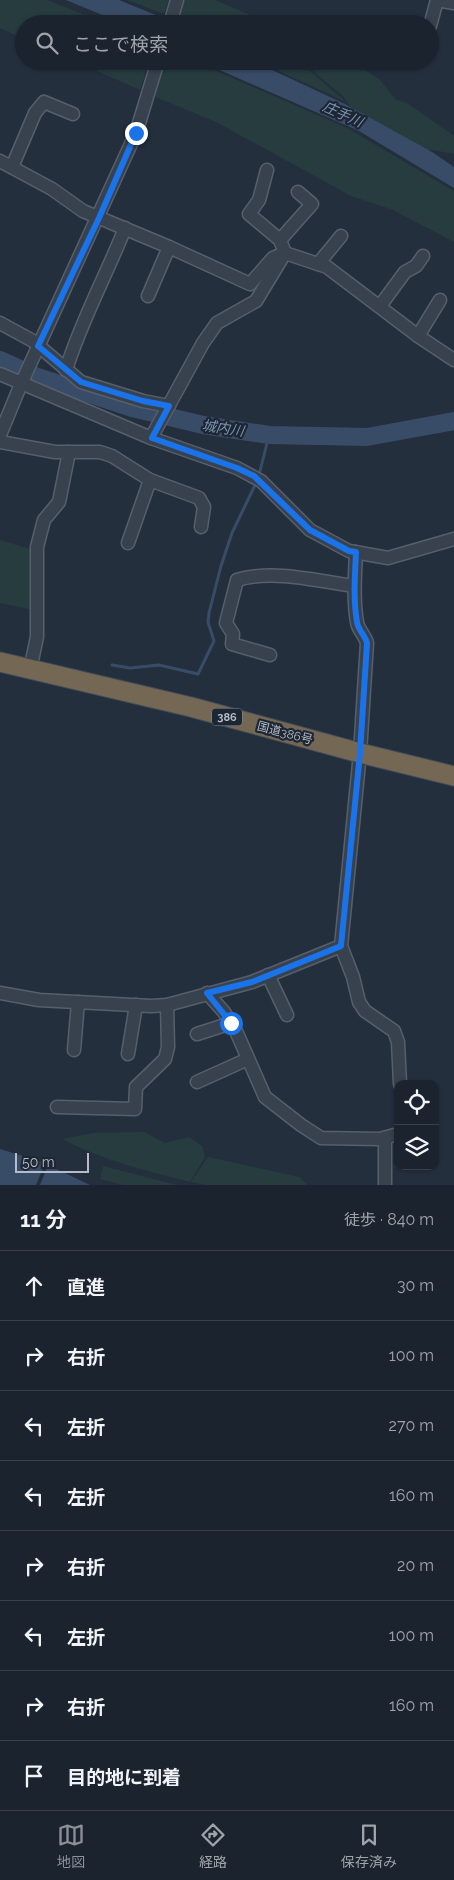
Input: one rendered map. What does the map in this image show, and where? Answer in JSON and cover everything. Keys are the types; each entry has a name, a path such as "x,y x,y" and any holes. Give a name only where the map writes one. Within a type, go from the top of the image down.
{"highway":[{"name":"国道386号","path":"0,662 192,708 454,776"}],"street":[{"path":"173,15 177,0"},
{"path":"433,15 437,0 454,3"},
{"path":"0,434 38,346 99,218 136,133 155,70"},
{"path":"12,168 35,113 44,102 73,114"},
{"path":"0,161 52,189 83,211 250,284 274,258 285,253 327,267 418,336 452,355"},
{"path":"267,170 259,200 249,214 280,240 285,253"},
{"path":"280,240 312,204 298,192"},
{"path":"66,370 74,344 106,275 125,228"},
{"path":"318,264 341,236"},
{"path":"148,296 169,247"},
{"path":"152,438 203,343 217,323 256,301 285,253"},
{"path":"380,306 405,272 416,266 423,256"},
{"path":"418,336 440,300"},
{"path":"0,323 33,342 81,382 168,408"},
{"path":"0,374 152,438 237,468 258,479 310,530 349,551 388,558 454,539"},
{"path":"0,442 69,452 100,452 112,456 150,480 199,498 204,507 201,527"},
{"path":"30,670 37,637 38,547 44,520 59,502 69,452"},
{"path":"128,543 150,480"},
{"path":"356,552 354,586 357,625 366,640 360,753 341,946 353,977 359,1002 365,1011 394,1030 398,1042 400,1080"},
{"path":"270,655 232,644 233,634 226,623 237,580 251,576 354,586"},
{"path":"0,993 39,1000 167,1005 252,982 341,946"},
{"path":"268,975 287,1015"},
{"path":"207,993 231,1023 265,1097 321,1138 385,1138 394,1135"},
{"path":"74,1050 78,1002"},
{"path":"128,1054 136,1005"},
{"path":"56,1106 135,1109 136,1087 165,1059 168,1047 167,1005"},
{"path":"197,1034 231,1023"},
{"path":"197,1082 248,1059"},
{"path":"385,1138 385,1185"}],"green space":[{"path":"0,0 47,0 85,15 15,15 15,35 0,28"},
{"path":"127,0 169,0 164,14"},
{"path":"183,0 215,0 251,15 178,15"},
{"path":"95,70 146,70 140,90"},
{"path":"160,70 215,70 347,128 454,191 454,242 393,210 351,196 216,122 153,96"},
{"path":"277,70 309,70 346,102"},
{"path":"312,70 365,70 380,80 396,100 407,103 454,136 454,154 432,150 420,151 354,112 343,96"},
{"path":"0,540 34,550 33,610 0,603"},
{"path":"144,1132 165,1143 189,1137 202,1146 205,1157 190,1182 109,1159 62,1139 93,1133"},
{"path":"208,1157 300,1177 307,1185 205,1185 191,1182"},
{"path":"103,1166 177,1185 123,1185 100,1179"}],"water":[{"path":"66,0 119,0 156,15 102,15"},
{"name":"庄手川","path":"220,70 272,70 345,104 432,152 454,167 454,188 359,131"},
{"path":"0,1149 45,1163 36,1185 0,1185"},
{"path":"48,1165 90,1185 40,1185"}],"waterway":[{"name":"城内川","path":"0,360 35,376 132,408 203,425 269,435 367,437 454,421"},
{"path":"259,475 269,435"},
{"path":"112,665 130,668 159,665 198,674 214,641 208,622 221,566 232,533 257,481"}],"route":[{"path":"136,133 99,218 38,346 81,382 143,401 169,406 152,438 237,468 254,476 310,530 349,551 356,552 354,586 357,625 366,636 367,643 360,753 341,946 252,982 207,993 231,1023"}]}
